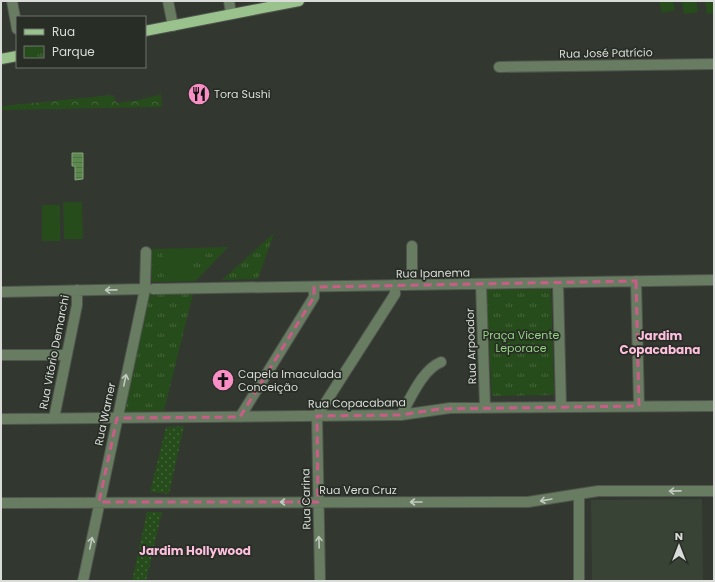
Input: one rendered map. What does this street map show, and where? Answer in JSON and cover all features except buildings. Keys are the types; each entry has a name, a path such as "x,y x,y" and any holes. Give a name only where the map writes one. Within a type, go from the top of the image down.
{"main road":[{"path":"146,31 298,1"},
{"path":"1,59 16,56"}],"street":[{"path":"12,1 16,23"},
{"path":"168,1 173,26"},
{"path":"229,1 231,14"},
{"name":"Rua José Patrício","path":"499,67 714,64"},
{"path":"412,246 412,285"},
{"name":"Rua Warner","path":"83,581 117,418 149,289 146,252"},
{"name":"Rua Ipanema","path":"1,292 714,280"},
{"path":"636,281 639,406"},
{"path":"558,283 561,407"},
{"name":"Rua Arpoador","path":"481,284 485,407"},
{"path":"318,416 395,294 395,285"},
{"path":"240,417 314,297 314,287"},
{"name":"Rua Vitório Demarchi","path":"54,418 78,299 77,290"},
{"path":"1,355 67,355"},
{"path":"401,415 433,365 441,362"},
{"name":"Rua Copacabana","path":"1,419 401,415 444,408 714,406"},
{"name":"Rua Carina","path":"318,416 320,581"},
{"name":"Rua Vera Cruz","path":"1,503 528,502 598,492 714,491"},
{"path":"579,494 579,581"}],"highlighted area":[{"path":"636,281 639,406 439,409 401,415 317,416 318,502 99,502 117,418 240,417 314,297 314,287"}],"shaded area":[{"path":"72,153 83,153 83,179 75,180 75,166 72,166"},
{"path":"702,499 703,581 592,581 591,500"}],"green space":[{"path":"659,1 673,1 675,10 662,13"},
{"path":"682,1 696,1 698,12 684,14"},
{"path":"705,1 714,1 714,13 707,14"},
{"path":"161,94 162,107 2,110 2,106 113,95 117,103 139,100"},
{"path":"63,202 82,202 83,239 64,239"},
{"path":"42,205 60,205 60,241 42,241"},
{"path":"274,233 258,279 222,280"},
{"path":"228,247 196,281 152,282 151,249"},
{"path":"163,252 191,252 192,281 164,281"},
{"name":"Praça Vicente Leporace","path":"551,287 554,395 492,396 486,288"},
{"path":"149,294 193,294 164,411 123,412"},
{"path":"184,426 169,494 150,492 166,427"},
{"path":"147,512 162,512 146,581 132,581"}],"place":[{"name":"Tora Sushi","path":"199,94"},
{"name":"Capela Imaculada Conceição","path":"223,380"}],"district":[{"name":"Jardim Copacabana","path":"660,342"},
{"name":"Jardim Hollywood","path":"195,550"}]}
